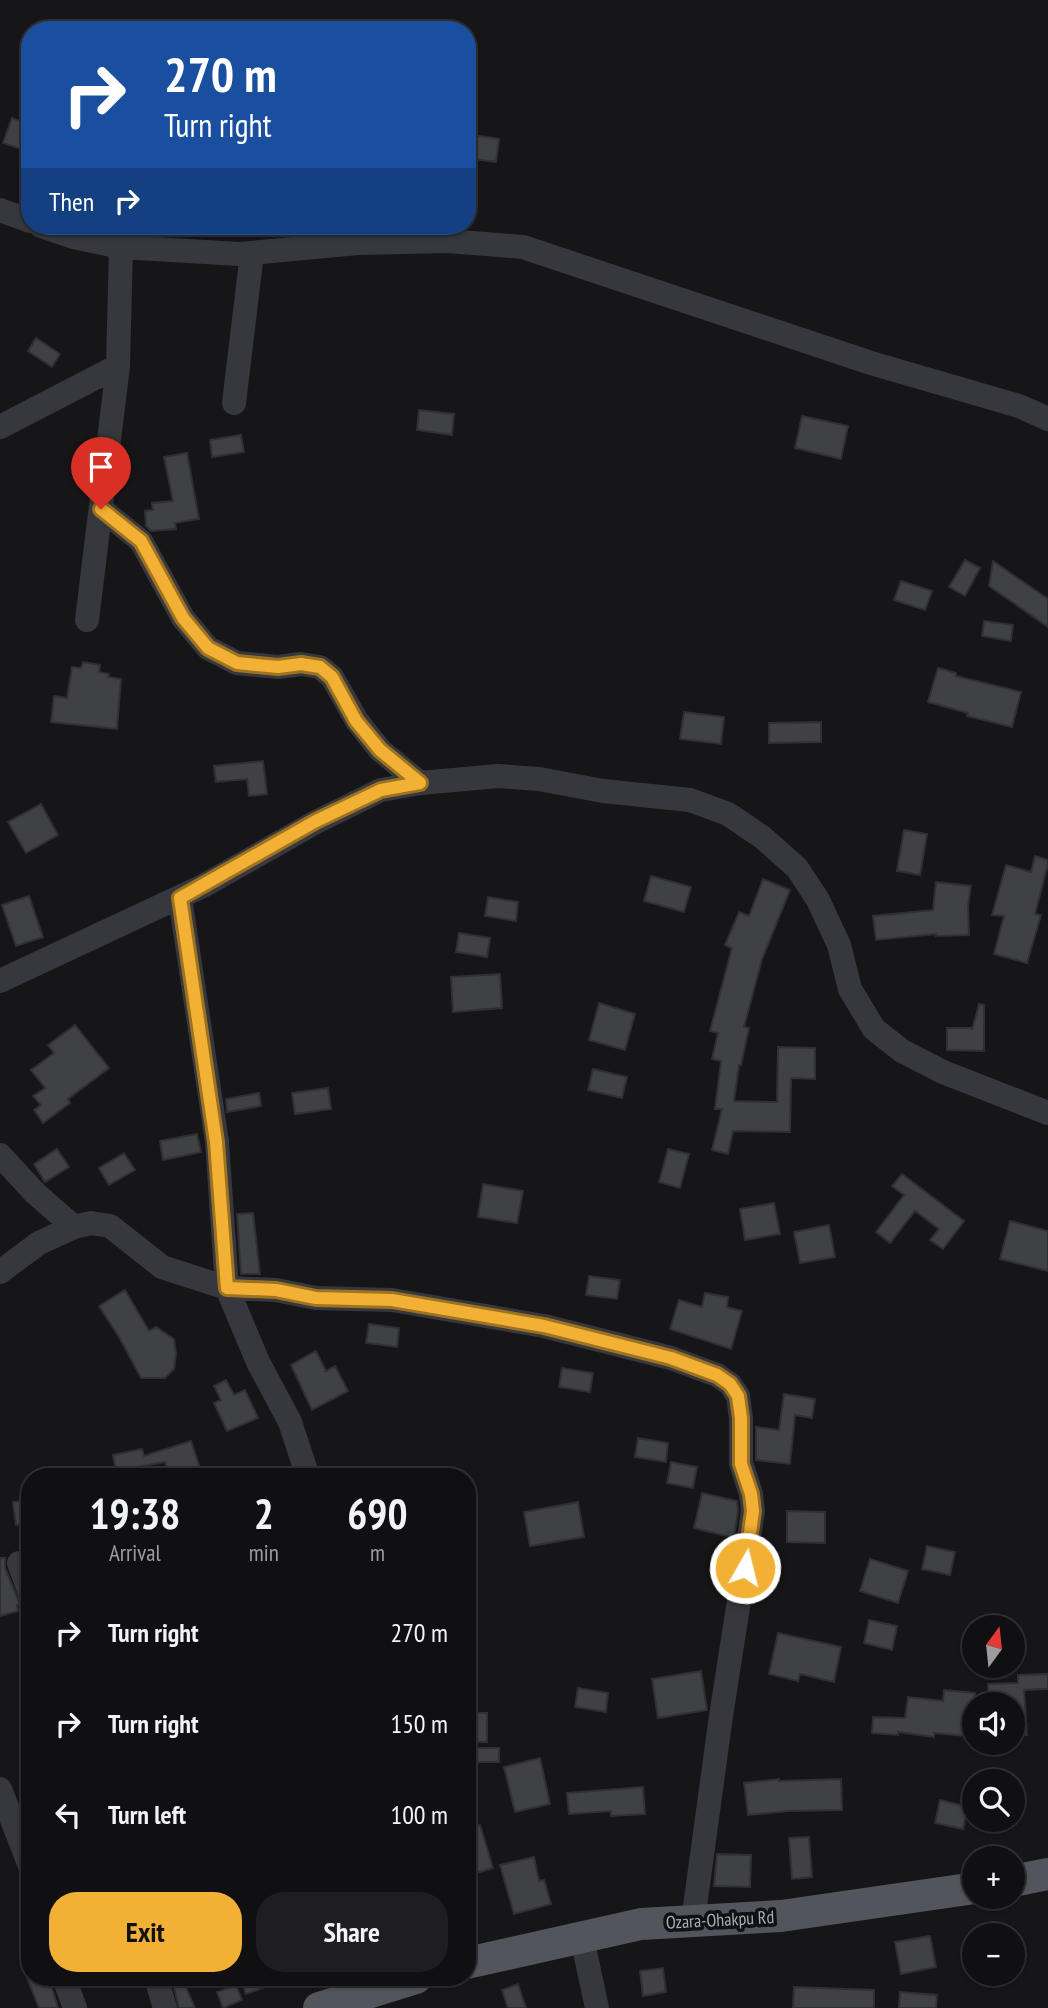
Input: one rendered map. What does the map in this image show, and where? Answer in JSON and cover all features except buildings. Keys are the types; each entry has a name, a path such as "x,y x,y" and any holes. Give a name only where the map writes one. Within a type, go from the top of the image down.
{"main road":[{"path":"1025,1879 1048,1874"},
{"name":"Ozara-Ohakpu Rd","path":"476,1961 641,1924 781,1916 962,1890"},
{"path":"319,2008 390,1986"}],"street":[{"path":"0,210 21,218"},
{"path":"67,235 121,247 239,254 358,243 448,241 523,247 846,355 1019,405 1048,419"},
{"path":"87,620 118,366 121,247"},
{"path":"234,403 252,253"},
{"path":"0,427 118,366"},
{"path":"101,509 141,541 183,618 208,648 237,663 320,667 332,677 356,721 380,750 420,783"},
{"path":"0,981 103,931 180,898 316,821 381,790 420,783 498,776 538,779 603,791 690,800 728,814 762,837 797,868 818,900 839,945 850,989 874,1028 902,1051 943,1072 1048,1113"},
{"path":"180,898 216,1142 227,1288 258,1362 290,1422 305,1468"},
{"path":"0,1155 35,1193 74,1227"},
{"path":"0,1272 39,1243 74,1227 91,1223 110,1226 162,1267 227,1288 276,1290 316,1298 392,1300 544,1326 671,1358 717,1375 730,1384 738,1396 741,1464 751,1494 753,1511 693,1921"},
{"path":"19,1563 21,1569"},
{"path":"0,1788 21,1843"},
{"path":"582,1938 597,2008"},
{"path":"67,1986 75,2008"},
{"path":"158,1986 164,2008"}],"route":[{"path":"101,509 141,541 183,618 208,648 237,663 320,667 332,677 356,721 380,750 420,783 381,790 316,821 180,898 216,1142 227,1288 276,1290 316,1298 392,1300 544,1326 671,1358 717,1375 730,1384 738,1396 741,1464 751,1494 753,1511 745,1568"}]}
